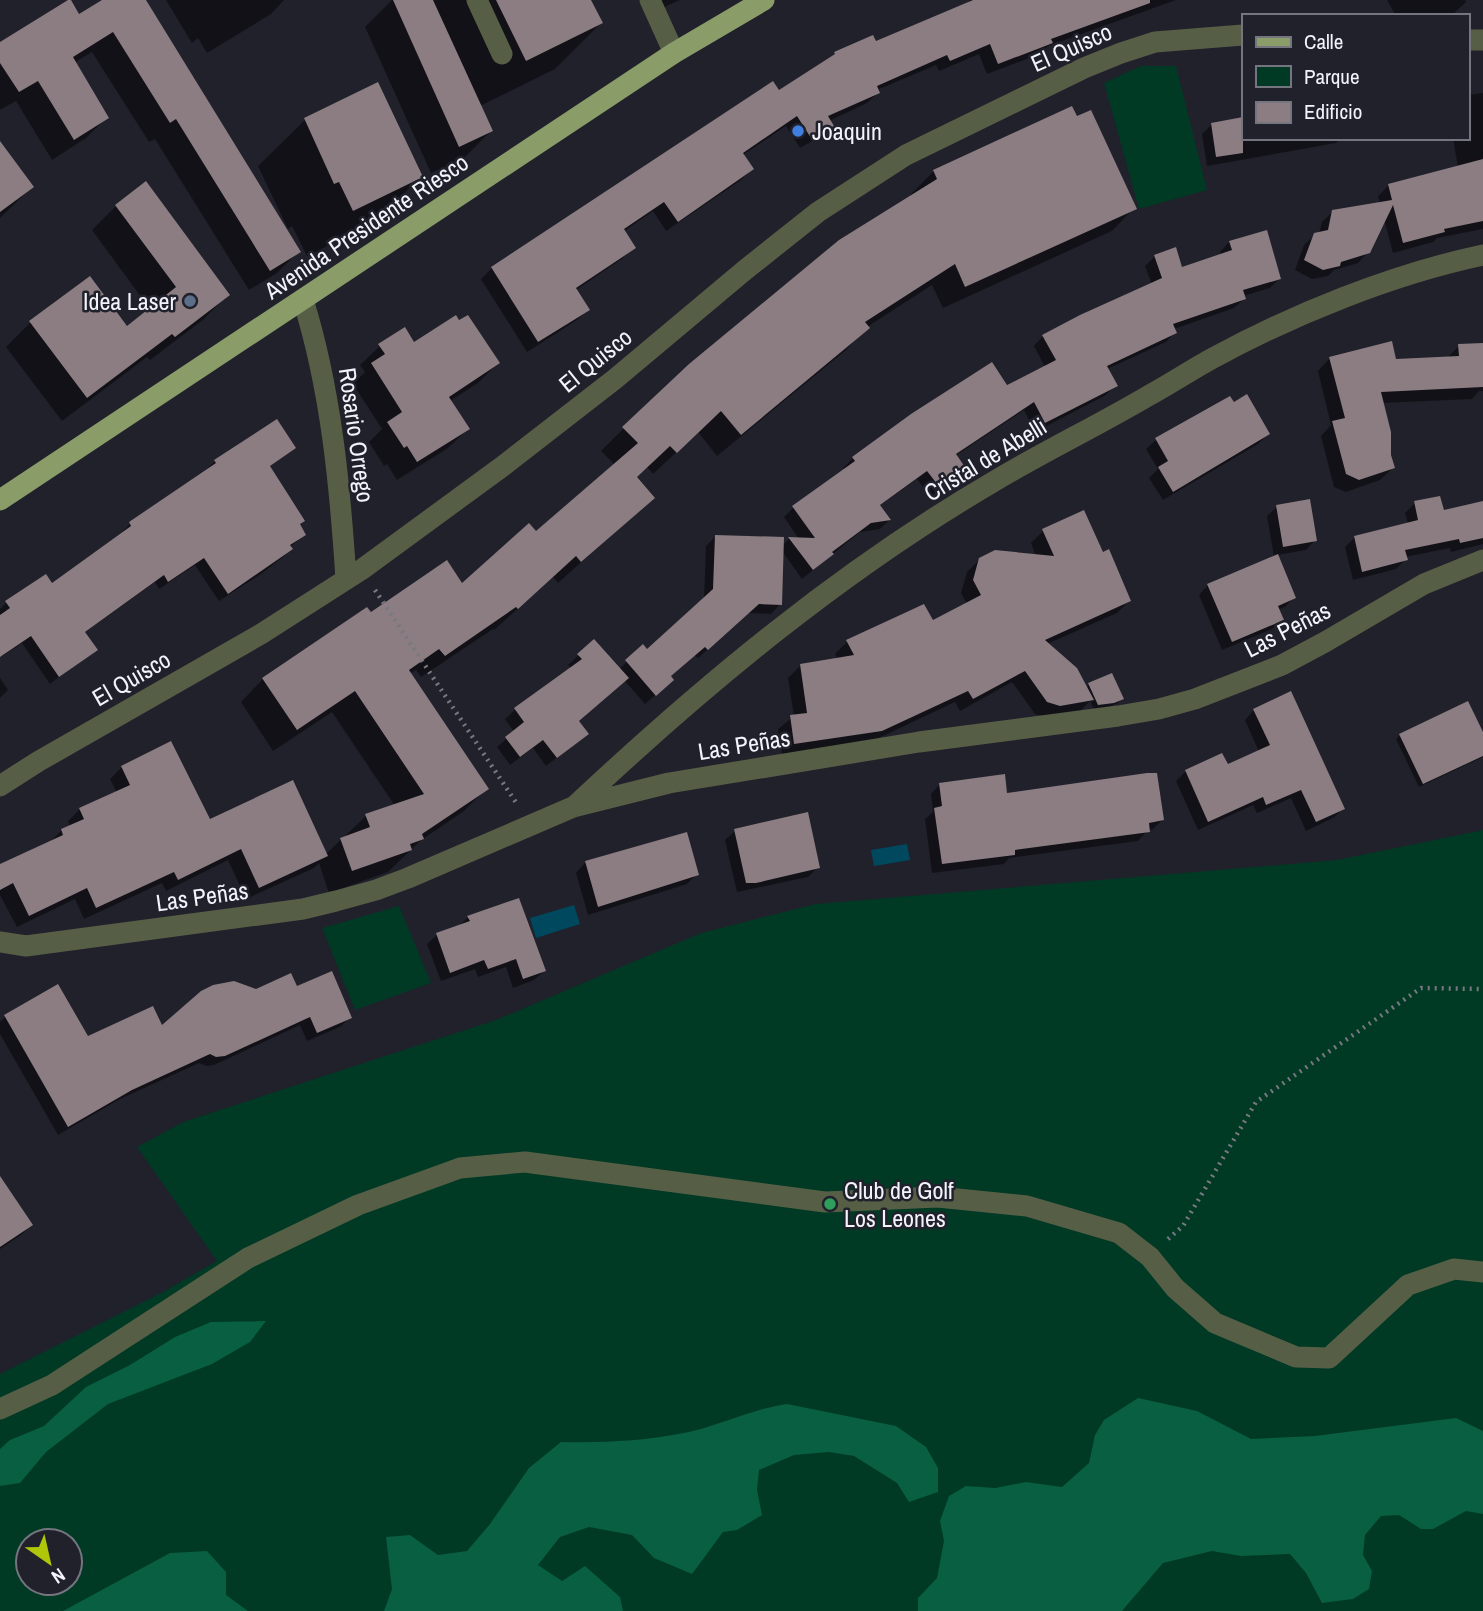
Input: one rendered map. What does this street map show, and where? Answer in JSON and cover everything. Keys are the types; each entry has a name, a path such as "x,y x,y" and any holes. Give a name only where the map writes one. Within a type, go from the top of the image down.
{"main road":[{"name":"Avenida Presidente Riesco","path":"0,500 674,53 764,0"}],"street":[{"path":"477,0 502,54"},
{"path":"650,0 674,53"},
{"name":"El Quisco","path":"0,786 261,634 354,574 503,466 615,379 818,212 906,155 1084,68 1121,53 1155,43 1242,35"},
{"name":"Cristal de Abelli","path":"573,807 645,740 787,622 844,580 991,482 1213,358 1313,310 1436,265 1483,255"},
{"name":"Rosario Orrego","path":"303,300 320,364 342,519 354,574"},
{"name":"Las Peñas","path":"0,942 26,946 303,909 376,890 573,807 669,783 919,742 1160,709 1206,695 1282,665 1424,584 1483,560"},
{"path":"0,1409 52,1385 248,1258 358,1205 460,1168 525,1162 825,1202 938,1197 1027,1206 1119,1233 1150,1256 1175,1288 1215,1323 1296,1357 1329,1359 1408,1285 1454,1269 1483,1272"}],"path":[{"path":"354,574 531,825"},
{"path":"1150,1256 1183,1226 1256,1102 1421,988 1483,989"}],"green space":[{"path":"1141,66 1176,66 1207,190 1139,209 1104,83"},
{"name":"Club de Golf Los Leones","path":"1483,830 1483,1611 0,1611 0,1374 161,1293 217,1261 137,1147 183,1122 496,1020 701,933 816,904 1337,860"},
{"path":"399,906 431,983 355,1010 322,928"},
{"path":"266,1321 250,1342 212,1364 108,1404 46,1452 20,1483 0,1486 0,1449 10,1440 44,1426 86,1387 130,1365 175,1337 211,1322"},
{"path":"1138,1398 1197,1411 1251,1439 1315,1436 1456,1418 1483,1431 1483,1514 1466,1511 1433,1529 1421,1529 1399,1515 1381,1516 1365,1535 1363,1555 1372,1571 1369,1589 1353,1599 1322,1603 1306,1573 1290,1554 1241,1556 1212,1551 1163,1563 1122,1611 918,1611 918,1598 937,1578 944,1541 940,1521 949,1496 966,1486 995,1488 1026,1482 1062,1487 1089,1463 1095,1435 1104,1420"},
{"path":"787,1404 896,1426 926,1447 938,1468 938,1492 909,1502 897,1483 854,1456 829,1452 794,1455 759,1470 757,1490 762,1515 737,1530 723,1532 692,1574 654,1558 632,1535 589,1527 560,1537 538,1565 562,1581 585,1566 620,1597 623,1611 384,1611 392,1589 386,1537 410,1535 438,1555 467,1551 490,1524 529,1468 561,1442 622,1441 669,1436"},
{"path":"207,1551 226,1572 226,1595 248,1611 63,1611 170,1553"}],"water":[{"path":"907,844 910,860 874,866 871,850"},
{"path":"574,905 580,924 536,938 530,918"}],"building":[{"path":"71,0 79,14 102,0 146,0 301,252 270,271 176,119 170,123 113,32 73,57 109,118 74,140 38,81 19,92 0,63 0,42"},
{"path":"393,0 433,0 493,131 459,147"},
{"path":"496,0 591,0 603,23 526,61"},
{"path":"973,0 1150,0 1150,3 1051,39 1053,43 998,64 990,44 950,61 947,55 877,86 880,93 828,116 834,126 811,138 797,116 743,153 754,169 678,222 664,202 624,229 636,248 576,288 590,310 538,342 491,267 773,81 779,90 835,54 834,52 873,35 876,41"},
{"path":"378,82 423,177 353,211 339,182 334,184 304,118"},
{"path":"1072,106 1077,116 1091,110 1137,209 965,287 955,264 865,322 870,328 741,435 721,411 677,453 670,446 637,477 655,498 581,562 576,556 518,609 516,607 445,656 439,649 409,670 489,789 422,834 424,839 410,844 412,850 352,871 340,838 370,827 365,814 424,794 355,691 297,730 262,678 367,607 371,612 447,560 462,583 529,523 536,531 638,443 622,427 689,364 839,240 937,179 933,170"},
{"path":"1242,117 1243,153 1216,157 1211,123"},
{"path":"0,141 34,187 0,212"},
{"path":"1483,159 1483,221 1444,229 1445,232 1403,243 1393,205 1370,253 1323,270 1304,260 1314,233 1328,230 1332,210 1392,200 1388,184"},
{"path":"146,181 230,295 175,337 172,334 87,398 29,321 90,276 127,326 176,287 115,205"},
{"path":"1267,230 1281,279 1243,290 1246,299 1173,324 1177,333 1107,366 1118,386 1045,423 1034,402 956,454 967,470 941,489 927,471 880,505 891,520 871,523 813,570 788,537 815,538 792,506 855,461 852,457 911,414 992,362 1007,385 1056,360 1042,335 1162,278 1154,255 1176,247 1182,267 1232,250 1229,241"},
{"path":"456,315 459,320 468,315 500,363 449,397 470,429 417,462 387,422 402,412 371,363 385,354 378,344 405,327 414,342"},
{"path":"1392,341 1396,359 1459,356 1458,344 1483,343 1483,387 1381,392 1391,432 1391,455 1395,468 1359,480 1346,474 1332,421 1345,418 1329,357"},
{"path":"1247,394 1270,434 1173,492 1158,467 1168,461 1155,438 1230,396 1234,402"},
{"path":"277,419 296,448 270,466 305,521 300,524 306,535 290,545 293,549 228,594 204,558 168,582 164,575 85,632 98,650 59,677 31,636 0,657 0,615 10,608 5,601 46,574 52,583 131,526 129,522 216,463 214,460"},
{"path":"1440,496 1444,510 1483,501 1483,538 1460,543 1459,539 1405,550 1408,560 1362,572 1354,536 1418,520 1414,501"},
{"path":"1310,499 1317,541 1283,547 1276,505"},
{"path":"1084,510 1103,552 1109,549 1131,601 1045,640 1077,668 1094,700 1060,706 1047,702 1025,671 973,699 968,691 882,731 794,744 790,715 807,713 800,664 854,655 846,640 924,604 933,620 981,595 973,580 979,558 995,550 1054,556 1042,529"},
{"path":"715,535 784,537 782,605 759,604 708,650 705,647 671,676 674,680 656,696 625,660 643,644 647,649 713,589"},
{"path":"1278,554 1296,598 1278,606 1284,620 1232,642 1207,584"},
{"path":"594,639 629,678 579,721 589,734 557,758 543,740 520,757 505,737 524,722 514,708 582,659 577,654"},
{"path":"1112,673 1124,699 1098,705 1088,683"},
{"path":"1291,691 1345,809 1316,822 1301,790 1266,805 1263,797 1208,822 1185,770 1222,753 1228,764 1270,745 1253,709"},
{"path":"1468,701 1483,732 1483,756 1423,784 1399,734"},
{"path":"171,741 210,819 293,780 328,856 259,888 241,849 178,880 174,872 96,908 87,888 29,916 13,883 0,890 0,864 63,835 61,829 84,819 79,808 130,785 121,766"},
{"path":"1157,773 1164,820 1149,823 1150,832 1015,850 1015,855 942,864 934,808 942,806 939,783 1005,774 1007,793"},
{"path":"808,812 820,868 746,883 734,829"},
{"path":"687,832 699,875 598,907 585,861"},
{"path":"519,898 546,971 523,979 516,959 488,969 484,960 450,973 436,933 470,921 467,916"},
{"path":"332,971 352,1018 317,1033 310,1017 225,1056 216,1057 210,1054 132,1090 68,1127 4,1015 58,984 88,1036 153,1006 162,1025 201,991 213,985 234,981 256,989 291,973 297,986"},
{"path":"0,1176 33,1225 0,1247"}],"place":[{"name":"Joaquin","path":"798,131"},
{"name":"Idea Laser","path":"190,301"},
{"name":"Club de Golf Los Leones","path":"830,1204"}]}
